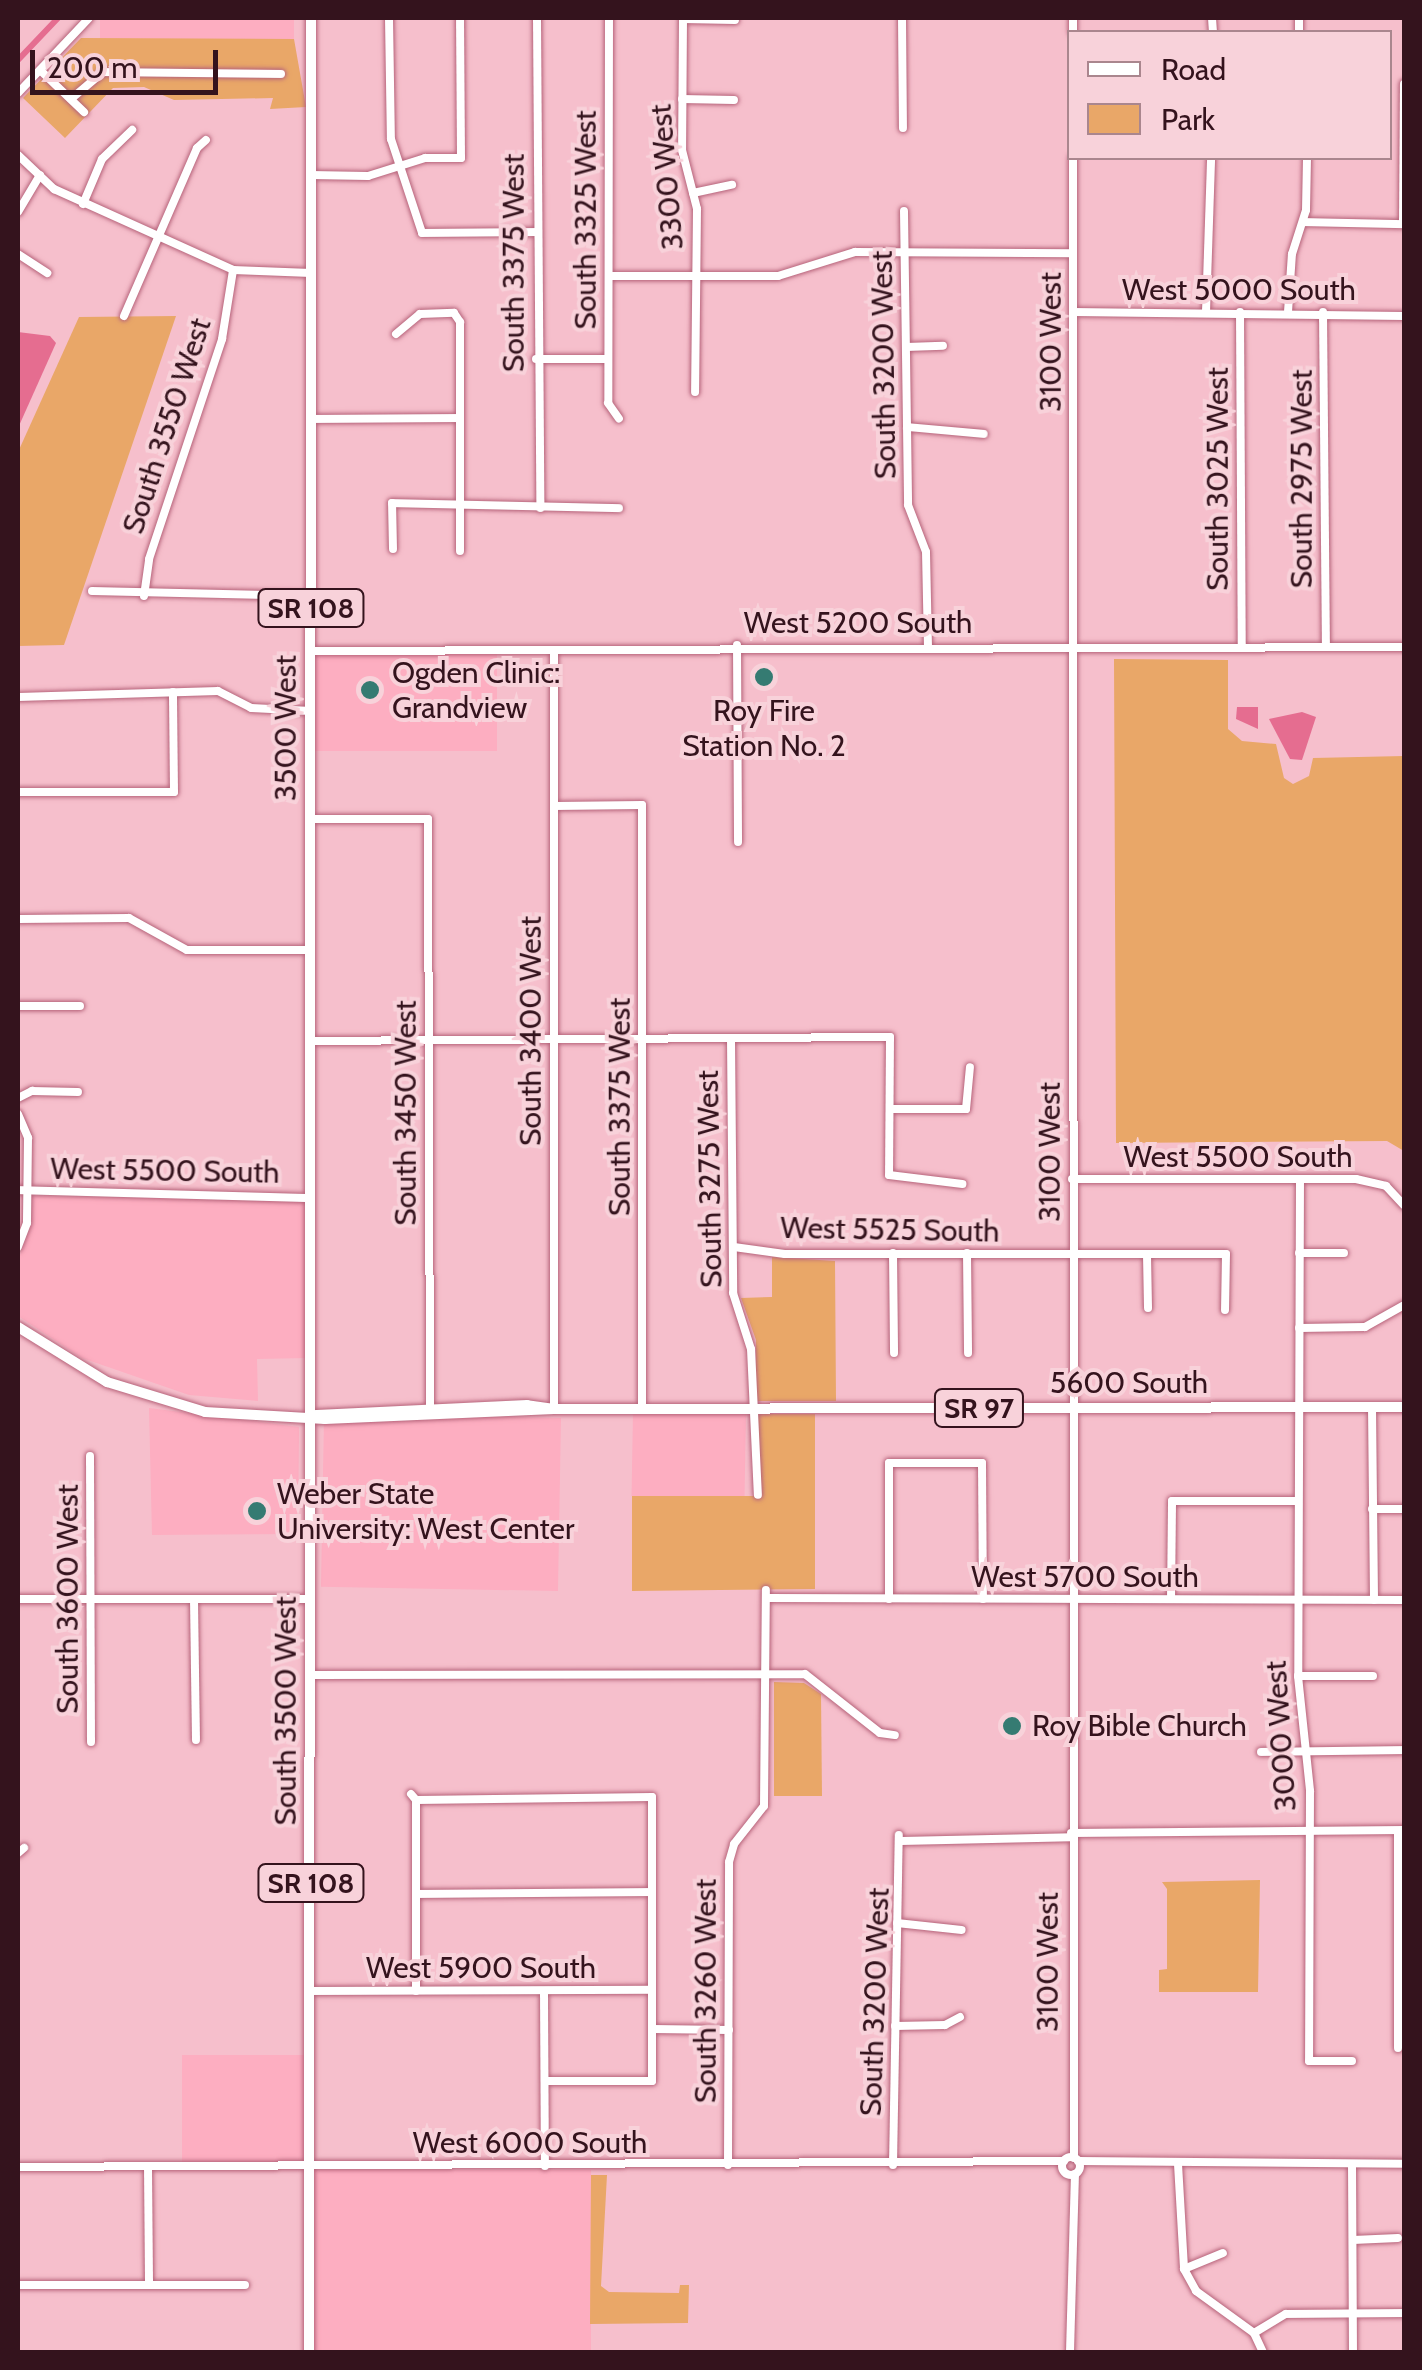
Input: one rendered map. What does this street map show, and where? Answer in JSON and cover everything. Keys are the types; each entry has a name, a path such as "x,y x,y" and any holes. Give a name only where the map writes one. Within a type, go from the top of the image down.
{"main road":[{"name":"3500 West","path":"311,1198 312,18"},
{"name":"South 3500 West","path":"309,2348 311,1198"},
{"name":"SR 97","path":"18,1327 72,1364 148,1398 205,1412 311,1414"},
{"name":"5600 South","path":"311,1414 430,1408 1404,1407"},
{"name":"5600 South","path":"311,1414 527,1415 554,1409"}],"street":[{"path":"18,93 89,18"},
{"path":"389,18 391,140 422,232 536,232"},
{"path":"311,176 398,168 425,158 461,158 460,18"},
{"name":"South 3375 West","path":"537,18 536,360 540,508"},
{"name":"South 3325 West","path":"609,18 608,403 618,419"},
{"path":"682,18 735,20"},
{"name":"3300 West","path":"682,18 682,150 693,194 697,276 695,392"},
{"path":"902,18 904,128"},
{"path":"40,70 84,112"},
{"path":"71,100 103,72 281,74"},
{"path":"1305,222 1404,224 1404,84"},
{"path":"682,100 734,100"},
{"path":"83,204 102,159 132,130"},
{"path":"124,316 206,140"},
{"path":"18,155 40,176 83,204 233,270 311,273"},
{"name":"3100 West","path":"1071,2165 1073,160"},
{"path":"1206,312 1211,160"},
{"path":"1288,312 1292,254 1305,222 1307,160"},
{"path":"18,212 40,176"},
{"path":"693,194 732,185"},
{"name":"South 3200 West","path":"904,211 911,518 926,552 928,646"},
{"path":"608,276 778,276 839,254 1073,253"},
{"path":"18,254 47,274"},
{"name":"South 3550 West","path":"144,596 148,559 222,339 233,270"},
{"name":"West 5000 South","path":"1073,312 1323,312 1404,316"},
{"name":"South 3025 West","path":"1240,312 1242,646"},
{"name":"South 2975 West","path":"1323,312 1326,647"},
{"path":"396,334 420,314 454,314 460,322 460,551"},
{"path":"906,347 943,346"},
{"path":"536,360 608,359"},
{"path":"311,419 460,418"},
{"path":"907,428 984,434"},
{"path":"393,549 392,502 620,508"},
{"path":"92,591 144,596 311,596"},
{"path":"737,645 738,842"},
{"name":"West 5200 South","path":"312,650 554,652 737,645 1404,647"},
{"name":"South 3400 West","path":"554,652 554,1409"},
{"path":"18,792 174,792 173,692"},
{"path":"18,697 218,692 251,708 311,711"},
{"name":"South 3375 West","path":"554,806 642,805 642,1409"},
{"path":"311,819 428,819 436,812"},
{"name":"South 3450 West","path":"428,819 430,1408"},
{"path":"18,919 129,918 187,950 311,950"},
{"path":"18,1006 80,1006"},
{"path":"311,1042 643,1042 890,1036 889,1175 962,1184"},
{"name":"South 3275 West","path":"731,1038 732,1293 751,1349 758,1495"},
{"path":"890,1109 966,1109 970,1067"},
{"path":"18,1098 32,1091 78,1092"},
{"path":"18,1114 28,1138 22,1190 27,1223 18,1248"},
{"name":"West 5500 South","path":"1072,1179 1372,1181 1402,1201"},
{"name":"3000 West","path":"1300,1179 1298,1676 1308,1752 1310,2061 1352,2061"},
{"name":"West 5500 South","path":"22,1190 311,1198"},
{"name":"West 5525 South","path":"734,1247 785,1254 1226,1254 1225,1310"},
{"path":"967,1253 968,1353"},
{"path":"1300,1253 1344,1253"},
{"path":"892,1254 894,1354"},
{"path":"1148,1255 1148,1308"},
{"path":"1299,1328 1366,1327 1393,1316 1404,1304"},
{"path":"1372,1407 1374,1600"},
{"name":"South 3600 West","path":"90,1456 90,1742"},
{"path":"889,1598 889,1464 982,1463 983,1599"},
{"path":"1171,1600 1172,1501 1298,1501"},
{"path":"1372,1509 1404,1509"},
{"name":"West 5700 South","path":"766,1594 1404,1600"},
{"name":"South 3260 West","path":"728,2165 729,1862 734,1844 764,1806 766,1594"},
{"path":"194,1599 196,1740"},
{"path":"18,1600 311,1599"},
{"path":"311,1675 813,1676 880,1733 894,1735"},
{"path":"1298,1676 1373,1676"},
{"path":"1261,1752 1404,1750"},
{"path":"416,1991 413,1797 652,1797 652,2081 544,2081"},
{"path":"1071,1835 1401,1831 1398,2048"},
{"name":"South 3200 West","path":"893,2164 900,1838 1071,1835"},
{"path":"416,1894 652,1892"},
{"path":"897,1922 962,1930"},
{"path":"544,1990 545,2166"},
{"name":"West 5900 South","path":"311,1991 652,1990"},
{"path":"895,2026 945,2025 960,2017"},
{"path":"653,2029 729,2030"},
{"path":"1178,2164 1184,2269 1196,2290 1254,2333 1263,2352"},
{"path":"1352,2164 1353,2352"},
{"name":"West 6000 South","path":"18,2167 1404,2164"},
{"path":"1070,2351 1071,2165"},
{"path":"148,2167 149,2285"},
{"path":"1353,2240 1398,2238"},
{"path":"1184,2269 1223,2253"},
{"path":"18,2285 245,2285"},
{"path":"1254,2333 1286,2314 1404,2313"}],"shaded area":[{"path":"100,18 294,18 294,46 100,46"},
{"path":"18,332 50,336 56,343 18,428"},
{"path":"314,650 497,650 497,751 314,751"},
{"path":"1237,707 1258,707 1258,729 1236,719"},
{"path":"1302,712 1316,717 1302,760 1290,759 1269,719"},
{"path":"32,1196 308,1200 307,1358 257,1359 258,1401 189,1395 82,1358 18,1316 18,1260 32,1224"},
{"path":"149,1408 299,1427 298,1534 152,1535"},
{"path":"633,1412 746,1414 745,1498 632,1496"},
{"path":"324,1414 561,1418 558,1591 321,1587"},
{"path":"182,2055 304,2055 304,2162 182,2162"},
{"path":"314,2170 591,2170 591,2352 314,2352"}],"green space":[{"path":"81,38 294,39 306,107 270,109 273,98 174,100 144,87 113,88 65,138 23,98"},
{"path":"176,316 64,645 18,646 18,452 79,317"},
{"path":"1114,659 1228,660 1228,729 1242,741 1276,744 1284,778 1293,784 1309,776 1313,758 1404,756 1404,1151 1387,1141 1116,1143"},
{"path":"772,1257 835,1261 836,1401 756,1401 756,1340 741,1298 772,1297"},
{"path":"756,1414 815,1414 815,1589 632,1591 632,1496 762,1496"},
{"path":"774,1682 804,1683 821,1694 822,1796 774,1796"},
{"path":"1260,1880 1258,1992 1159,1992 1159,1970 1167,1969 1167,1889 1162,1882"},
{"path":"591,2175 607,2175 601,2286 609,2292 679,2293 680,2285 689,2285 688,2323 590,2324"}],"waterway":[{"path":"18,60 58,18"}],"place":[{"name":"Roy Fire Station No. 2","path":"764,677"},
{"name":"Ogden Clinic: Grandview","path":"370,690"},
{"name":"Weber State University: West Center","path":"257,1511"},
{"name":"Roy Bible Church","path":"1012,1726"}]}
